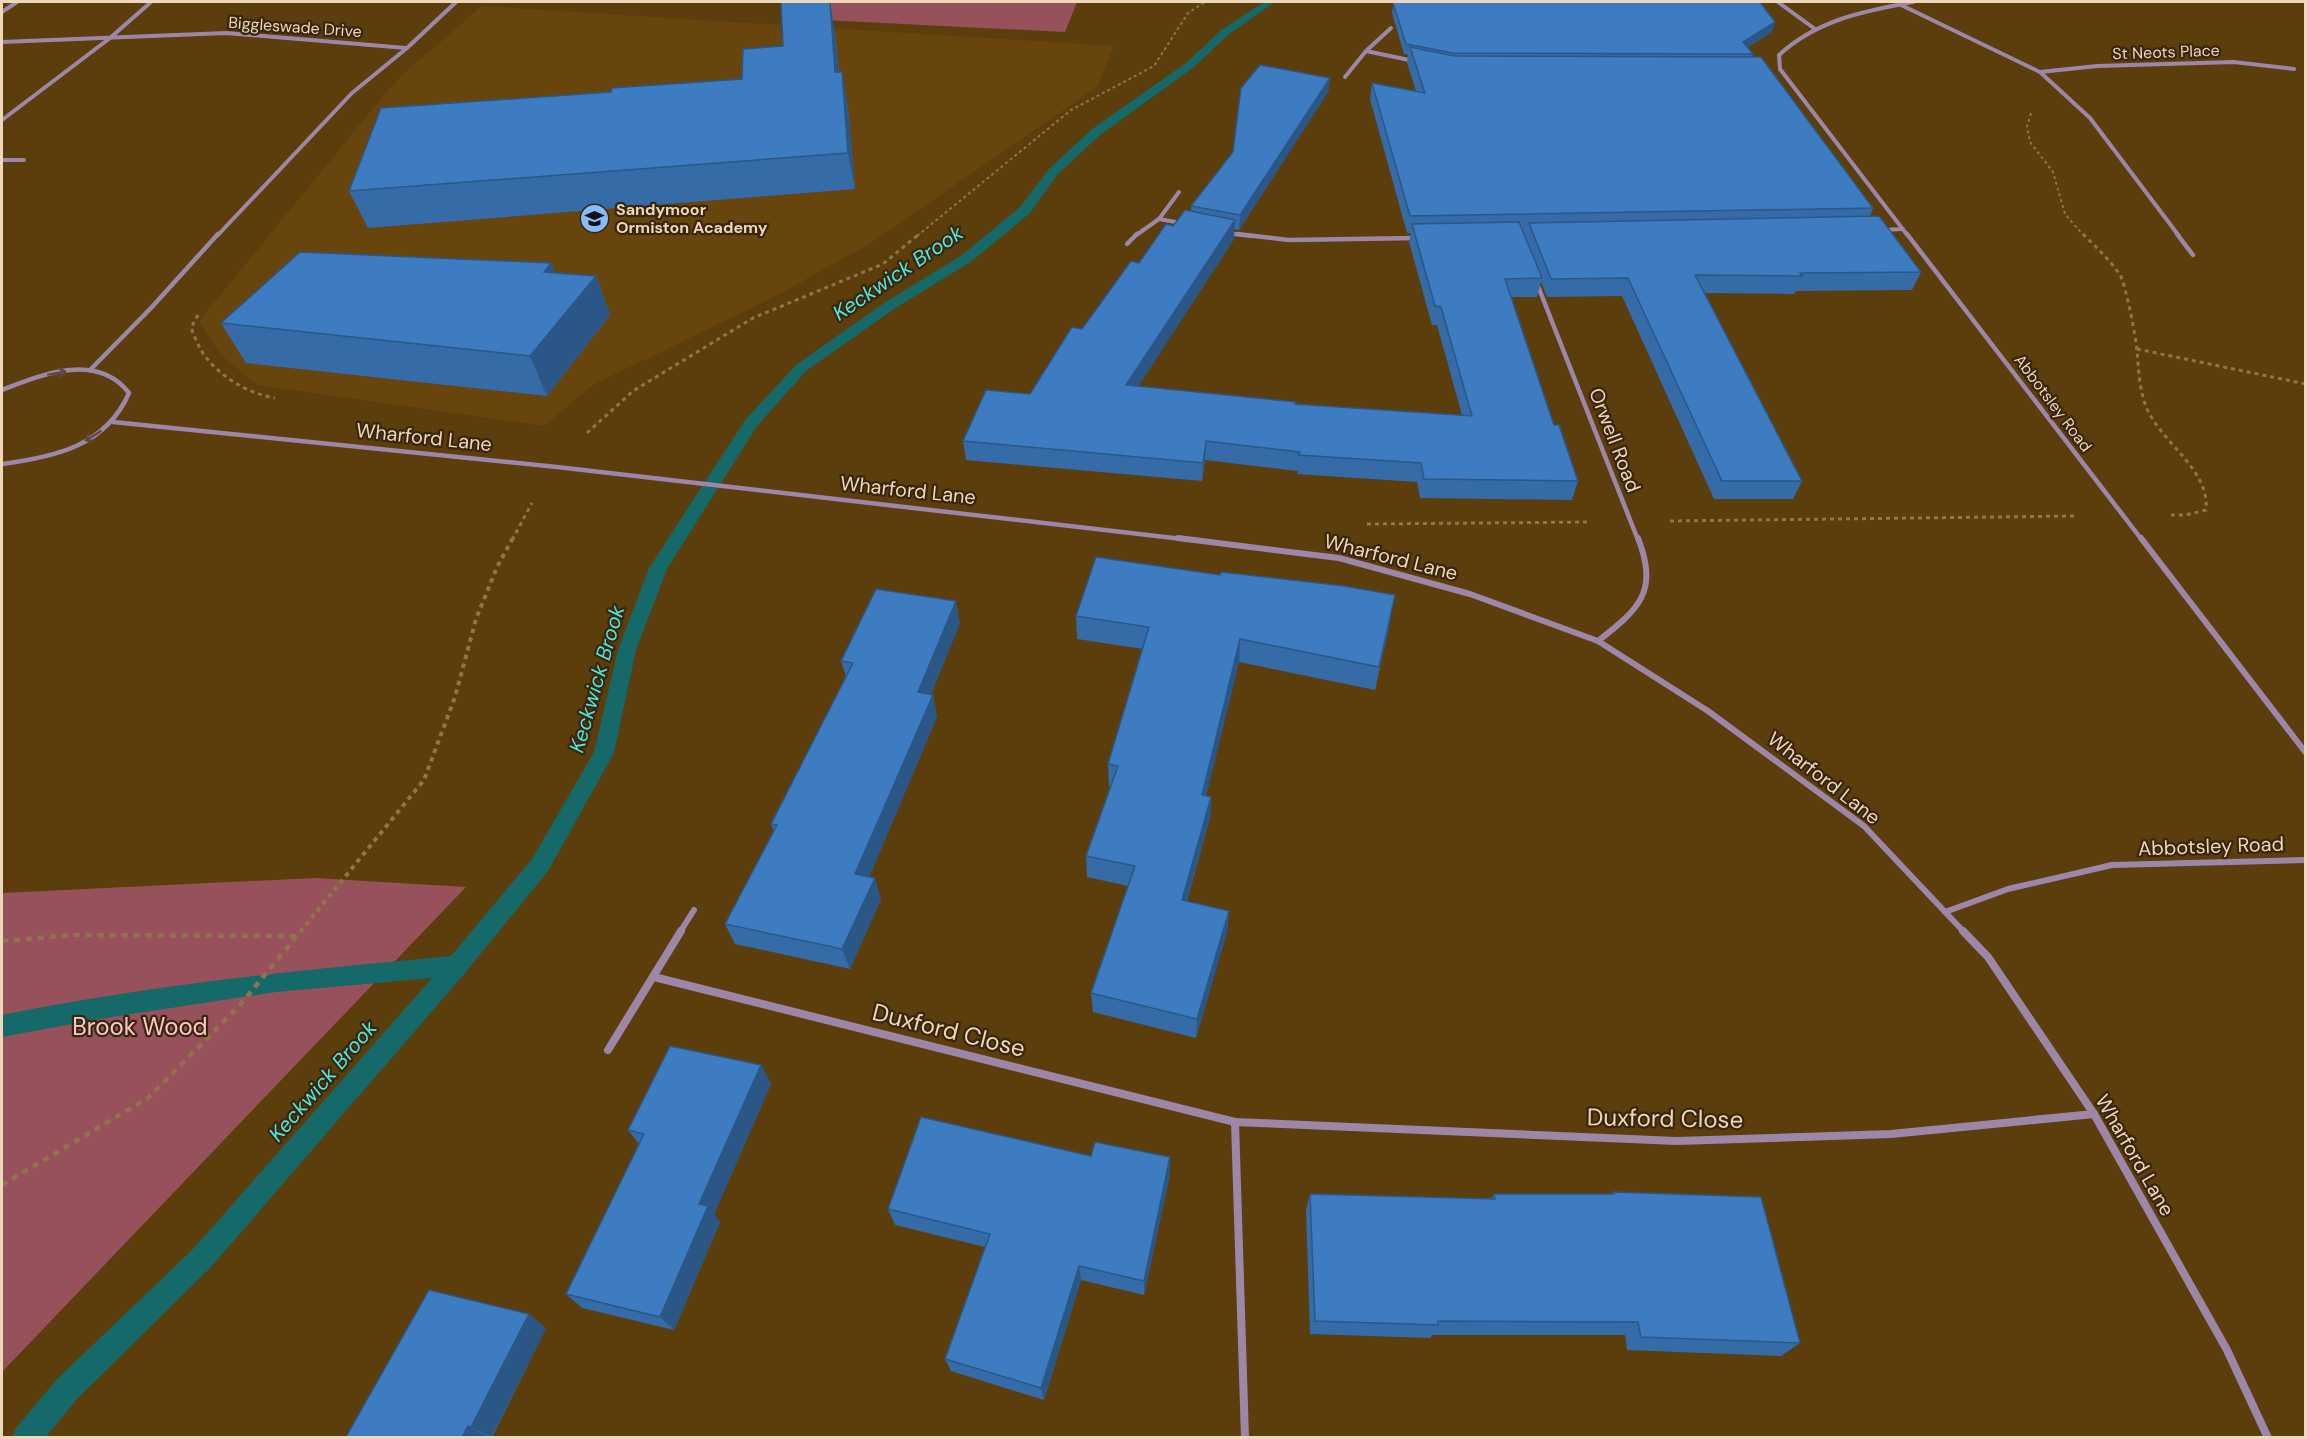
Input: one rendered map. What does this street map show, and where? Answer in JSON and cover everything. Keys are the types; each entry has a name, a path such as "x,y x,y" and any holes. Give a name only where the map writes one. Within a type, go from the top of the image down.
{"street":[{"path":"2,12 17,2"},
{"path":"2,120 110,38 151,2"},
{"path":"90,370 152,308 269,178 352,93 407,48 456,2"},
{"path":"1778,2 1815,29"},
{"path":"1768,69 1780,69 1779,55 1789,44 1815,29 1861,12 1913,2"},
{"path":"1899,4 2040,72 2090,118 2193,255"},
{"path":"1345,77 1366,51 1390,28"},
{"name":"Biggleswade Drive","path":"2,42 226,33 265,34 407,48"},
{"path":"1366,51 1419,62"},
{"name":"St Neots Place","path":"2040,72 2097,66 2222,62 2294,69"},
{"name":"Abbotsley Road","path":"1780,69 2306,753"},
{"path":"2,160 24,160"},
{"path":"1127,244 1138,232 1159,219 1179,192"},
{"path":"1159,219 1193,226"},
{"path":"1880,230 1903,229"},
{"path":"1215,231 1289,240 1427,237"},
{"name":"Orwell Road","path":"1531,269 1644,554 1648,583 1631,615 1598,641"},
{"path":"2,390 45,375 90,370 110,374 124,382 129,393 125,407 112,422 91,438 63,451 32,461 2,464"},
{"name":"Wharford Lane","path":"112,422 557,467 1339,558 1470,594 1598,641 1708,711 1864,826 1988,957 2094,1114 2227,1350 2268,1437"},
{"name":"Abbotsley Road","path":"1945,912 2008,889 2112,865 2306,860"},
{"path":"609,1050 694,910"},
{"name":"Duxford Close","path":"654,977 1235,1122 1677,1141 1891,1134 2094,1114"},
{"path":"1235,1122 1245,1437"}],"path":[{"path":"2,1185 148,1098 240,1005 424,780 455,697 476,619 496,567 527,509 578,441 633,391 753,318 883,264 1071,110 1154,66 1188,13 1205,2"},
{"path":"152,308 201,309 191,328 201,351 218,370 257,395 280,399"},
{"path":"2137,349 2306,384"},
{"path":"2,941 73,935 298,936"}],"shaded area":[{"name":"Sandymoor Ormiston Academy","path":"481,6 1114,46 1097,87 871,243 774,297 593,385 544,426 257,385 220,354 199,321 384,95 405,72"}],"green space":[{"path":"795,2 1077,2 1065,32 783,18"},
{"name":"Brook Wood","path":"316,878 466,887 2,1372 2,893"}],"building":[{"path":"781,2 830,2 835,72 842,72 848,153 349,191 381,108 611,92 612,88 742,79 743,49 783,46"},
{"path":"1394,2 1760,2 1775,22 1743,42 1753,54 1453,53 1406,44"},
{"path":"1410,47 1454,56 1761,57 1873,208 1410,216 1372,83 1425,93"},
{"path":"1260,65 1330,78 1240,215 1191,206 1233,152 1241,88"},
{"path":"1185,210 1235,220 1126,385 1296,402 1295,404 1472,416 1441,307 1435,306 1412,224 1519,222 1542,278 1505,279 1554,425 1559,425 1578,481 1424,479 1421,463 1299,455 1300,452 1206,441 1203,463 963,441 986,390 1030,394 1072,327 1082,329 1131,261 1139,263 1166,224 1173,226"},
{"path":"1879,216 1921,272 1800,273 1802,276 1695,275 1802,481 1722,481 1628,278 1551,279 1529,223"},
{"path":"300,252 551,263 544,272 596,276 530,356 221,323"},
{"path":"1096,557 1220,575 1221,572 1344,586 1395,595 1379,667 1240,639 1202,795 1211,797 1182,900 1229,911 1197,1019 1091,993 1135,866 1086,856 1118,766 1108,764 1149,627 1076,616"},
{"path":"876,589 956,601 918,692 933,695 855,874 875,878 842,949 725,924 777,825 771,824 853,663 841,661"},
{"path":"670,1046 761,1065 699,1204 708,1206 660,1317 566,1294 644,1134 628,1130"},
{"path":"921,1117 1091,1156 1095,1142 1170,1157 1144,1281 1079,1266 1041,1388 945,1359 990,1234 888,1209"},
{"path":"1613,1192 1761,1197 1800,1343 1641,1337 1638,1322 1438,1321 1438,1325 1315,1321 1310,1194 1495,1199 1494,1194 1614,1194"},
{"path":"429,1290 529,1314 471,1427 468,1426 462,1437 346,1437"}],"waterway":[{"name":"Keckwick Brook","path":"457,966 540,865 604,753 627,650 658,568 751,423 801,368 889,306 967,258 1025,210 1053,172 1096,132 1190,65 1224,33 1270,2"},
{"path":"2,1026 99,1008 276,982 457,966"},
{"name":"Keckwick Brook","path":"26,1438 66,1390 202,1258 457,966"}],"place":[{"name":"Sandymoor Ormiston Academy","path":"595,218"}]}
